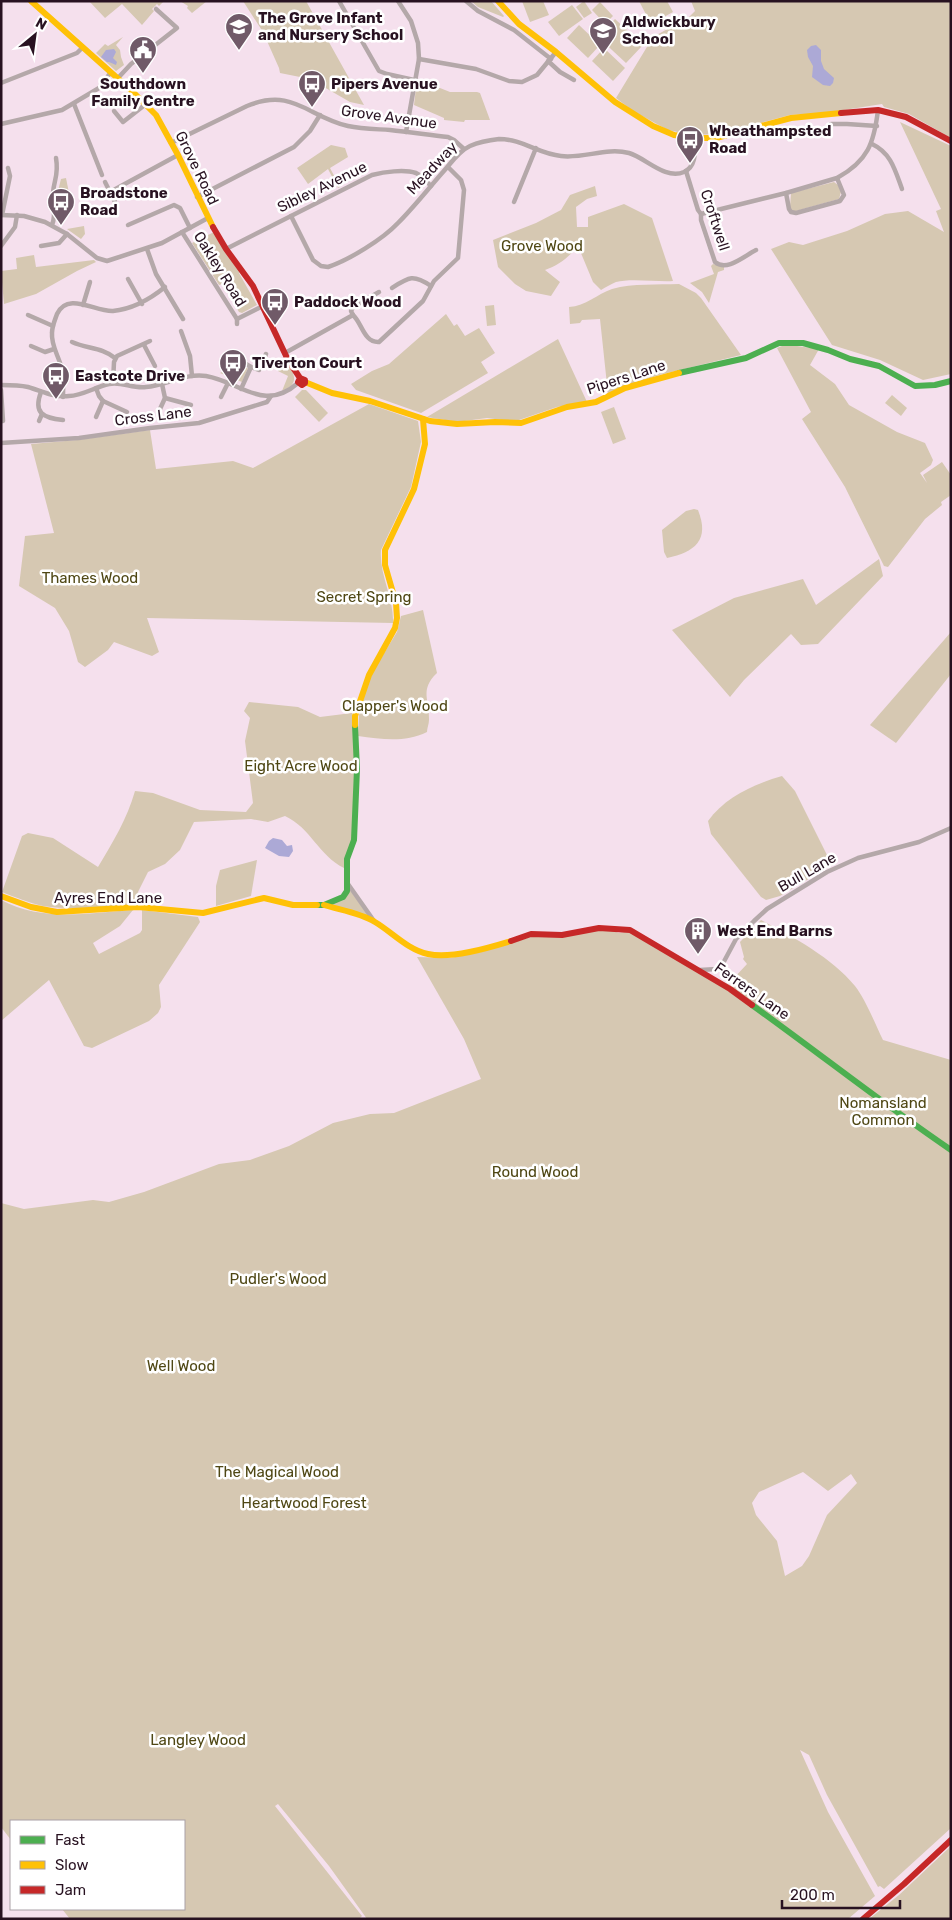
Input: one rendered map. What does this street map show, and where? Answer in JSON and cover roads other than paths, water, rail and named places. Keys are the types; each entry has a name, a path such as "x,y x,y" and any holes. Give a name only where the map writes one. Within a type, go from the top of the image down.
{"street":[{"name":"Grove Road","path":"31,1 112,72 156,116 178,155 208,218 226,249 253,286 285,353 301,381"},
{"path":"339,1 379,70 387,74 414,80"},
{"path":"398,1 414,28 418,43 419,59 406,132"},
{"path":"466,1 478,11 514,30 560,72 574,80"},
{"path":"498,1 519,24 628,111 664,131 683,137 725,137 791,118 878,110 906,117 951,141"},
{"path":"118,78 137,59 177,28 156,8"},
{"path":"1,83 77,53 84,47"},
{"path":"419,59 476,69 517,82 533,78 556,52"},
{"path":"1,124 58,112 99,88 112,72"},
{"name":"Grove Avenue","path":"171,143 259,101 275,99 289,101 350,127 451,138 464,150"},
{"path":"74,104 102,175"},
{"path":"114,111 123,122 146,104"},
{"path":"702,214 838,178 862,160 872,144 878,110"},
{"path":"197,198 294,147 310,131 320,115"},
{"path":"831,124 876,126"},
{"path":"686,171 693,162 695,138"},
{"name":"Meadway","path":"291,216 313,260 321,266 328,267 373,244 384,236 464,150 479,143 501,139 517,141 550,154 567,157 611,151 627,153 664,171 677,174 686,171"},
{"path":"872,144 882,149 889,156 902,189"},
{"path":"514,202 536,148"},
{"path":"110,192 178,155"},
{"path":"52,225 55,216 53,195 58,176 56,158"},
{"path":"379,292 353,307 351,311 368,339 373,342 379,342 423,301 431,286 460,255 464,190 461,180 448,167"},
{"path":"8,168 10,176 2,215 34,218 52,225 67,234 94,256 104,261 114,260 162,243 208,218"},
{"name":"Croftwell","path":"686,171 698,210 702,214 701,220 714,259 718,265 728,265 756,250"},
{"name":"Sibley Avenue","path":"226,249 365,177 377,174 414,173 431,186"},
{"path":"786,193 788,209 796,213 840,201 844,194 838,178"},
{"path":"106,182 114,202"},
{"path":"128,225 174,205 180,208 190,228"},
{"path":"1,246 14,227 17,216"},
{"name":"Oakley Road","path":"182,232 237,321 263,306"},
{"path":"42,246 59,243 67,234"},
{"path":"147,249 156,274 183,319"},
{"path":"392,288 412,278 419,279 431,286"},
{"path":"128,279 142,304"},
{"path":"83,305 90,282"},
{"path":"62,397 63,374 54,349 52,326 63,306 69,304 83,305 110,311 142,304 165,287"},
{"path":"28,315 52,326"},
{"path":"285,353 353,315"},
{"path":"181,331 190,356 192,376"},
{"path":"113,383 116,358 150,341"},
{"path":"72,342 104,350 116,358"},
{"name":"Pipers Lane","path":"301,381 423,419 457,424 521,423 567,407 596,402 625,388 662,377 746,358 779,343 803,343 850,359 879,366 915,386 951,382"},
{"path":"144,345 155,366"},
{"path":"31,346 45,352 54,349"},
{"path":"246,364 259,370 266,354"},
{"path":"240,389 251,367"},
{"path":"1,385 26,387 62,397 73,396 113,383 138,388 192,376 206,376 228,383 254,395 271,396"},
{"name":"Cross Lane","path":"1,443 79,438 199,423 267,402 271,396 288,391 301,381"},
{"path":"221,397 228,383"},
{"path":"160,409 165,398 162,384"},
{"path":"96,388 103,401 127,412"},
{"path":"1,390 3,421 1,422"},
{"path":"41,392 38,403 42,414 49,418 62,420"},
{"path":"165,398 191,405"},
{"path":"96,417 103,401"},
{"path":"39,421 42,414"},
{"path":"348,884 346,874 354,840 357,769 355,716 369,675 395,628 397,618 396,603 385,565 385,550 414,489 425,444 423,419"},
{"name":"Bull Lane","path":"700,970 721,967 736,939 754,921 767,910 827,872 858,858 919,842 951,828"},
{"name":"Ayres End Lane","path":"1,896 31,907 57,912 138,907 203,912 264,898 293,905 324,904 342,897 347,891 348,884"},
{"name":"Ferrers Lane","path":"348,884 374,921"},
{"name":"Ferrers Lane","path":"324,904 374,921 411,947 426,954 434,955 454,954 490,947 531,934 562,935 592,928 630,930 730,989 815,1050 892,1110 951,1150"},
{"path":"863,1919 951,1840"}],"water":[{"path":"816,45 821,50 821,61 824,69 834,78 830,86 823,85 812,77 813,66 808,57 807,50 811,46"},
{"path":"114,49 116,52 113,58 117,62 116,65 107,62 101,57 106,50"},
{"path":"273,838 282,840 287,846 292,845 293,851 289,857 279,856 265,848"}],"place":[{"name":"The Grove Infant and Nursery School","path":"239,51"},
{"name":"Aldwickbury School","path":"603,55"},
{"name":"Southdown Family Centre","path":"143,74"},
{"name":"Pipers Avenue","path":"312,108"},
{"name":"Wheathampsted Road","path":"690,164"},
{"name":"Broadstone Road","path":"61,226"},
{"name":"Paddock Wood","path":"275,326"},
{"name":"Tiverton Court","path":"233,387"},
{"name":"Eastcote Drive","path":"56,400"},
{"name":"West End Barns","path":"698,955"}],"park label":[{"name":"Grove Wood","path":"542,246"},
{"name":"Thames Wood","path":"90,578"},
{"name":"Secret Spring","path":"364,597"},
{"name":"Clapper's Wood","path":"395,706"},
{"name":"Eight Acre Wood","path":"301,766"},
{"name":"Nomansland Common","path":"883,1112"},
{"name":"Round Wood","path":"535,1172"},
{"name":"Pudler's Wood","path":"278,1279"},
{"name":"Well Wood","path":"181,1366"},
{"name":"The Magical Wood","path":"277,1472"},
{"name":"Heartwood Forest","path":"304,1503"},
{"name":"Langley Wood","path":"198,1740"}]}
